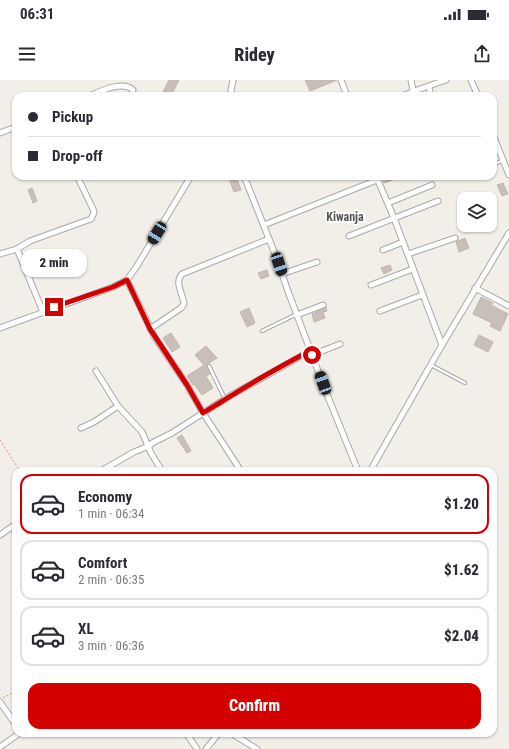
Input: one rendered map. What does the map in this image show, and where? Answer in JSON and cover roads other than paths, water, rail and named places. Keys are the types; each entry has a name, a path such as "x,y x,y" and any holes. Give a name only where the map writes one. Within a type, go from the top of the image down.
{"street":[{"path":"231,92 233,80"},
{"path":"341,80 346,92"},
{"path":"411,80 413,91 429,87 446,80"},
{"path":"471,80 476,92"},
{"path":"99,92 117,85 127,85 132,90"},
{"path":"429,87 430,92"},
{"path":"0,132 12,128"},
{"path":"497,145 509,175"},
{"path":"0,254 17,249 30,241 85,221 93,216 93,209 80,180"},
{"path":"0,328 113,287 127,280 190,180"},
{"path":"246,180 264,225 326,392 356,467"},
{"path":"264,225 371,180"},
{"path":"377,180 394,218 442,345"},
{"path":"388,203 432,185"},
{"path":"349,236 438,201"},
{"path":"372,467 430,365 509,233"},
{"path":"408,254 454,238"},
{"path":"150,329 181,308 184,304 178,282 179,277 182,274 269,239"},
{"path":"383,250 403,242"},
{"path":"17,249 43,312"},
{"path":"282,274 317,262"},
{"path":"371,285 413,269"},
{"path":"127,280 150,329 238,467"},
{"path":"475,288 509,306"},
{"path":"380,311 422,294"},
{"path":"297,315 323,305"},
{"path":"108,467 172,433 225,399 311,353 340,344"},
{"path":"96,372 118,406 142,432 151,453 160,467"},
{"path":"81,428 94,422 118,406"},
{"path":"0,535 12,527"},
{"path":"0,701 12,719"},
{"path":"0,747 14,737"},
{"path":"189,737 197,749"},
{"path":"206,749 215,737"},
{"path":"242,737 257,749"}],"lane":[{"path":"497,163 503,160"},
{"path":"262,331 297,315"},
{"path":"430,365 464,382"},
{"path":"209,366 225,399"}],"district":[{"name":"Kiwanja","path":"345,217"}]}
